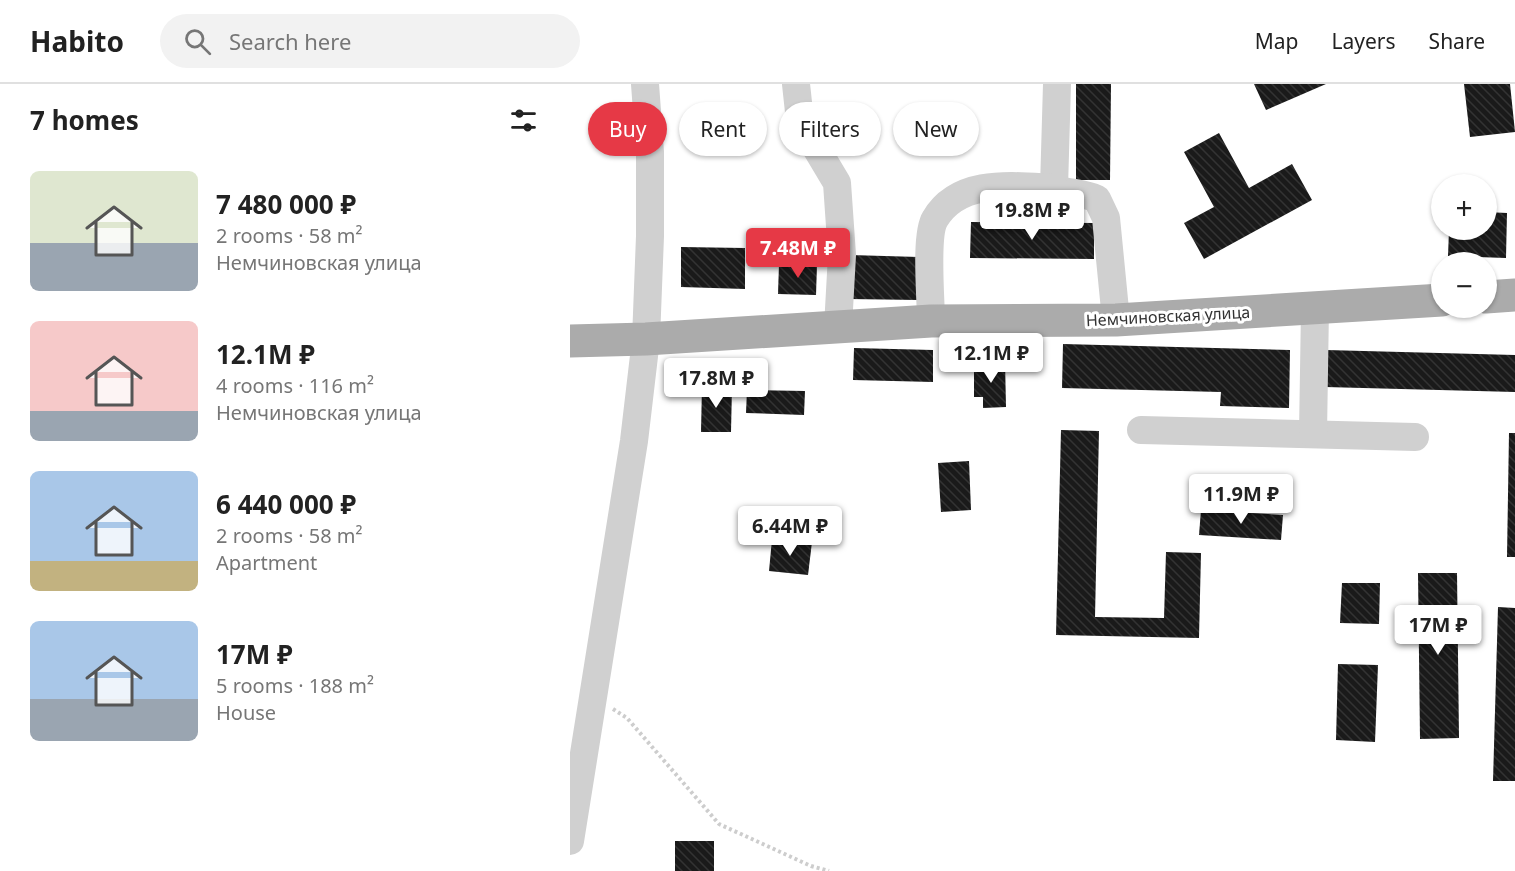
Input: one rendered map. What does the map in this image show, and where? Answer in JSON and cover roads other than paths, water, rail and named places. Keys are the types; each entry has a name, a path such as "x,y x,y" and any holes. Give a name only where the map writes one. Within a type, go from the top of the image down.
{"main road":[{"path":"1497,296 1515,295"},
{"name":"Немчиновская улица","path":"570,341 646,339 932,321 1116,320 1431,301"}],"lane":[{"path":"570,841 595,698 634,441 646,339 650,152 645,84"},
{"path":"796,84 800,121 837,183 842,255 838,327"},
{"path":"1054,188 1057,84"},
{"path":"932,321 931,234 934,219 956,198 976,188 1054,188 1066,193 1083,193 1097,199 1106,218 1116,320"},
{"path":"1313,434 1316,308"},
{"path":"1141,430 1415,437"}]}
